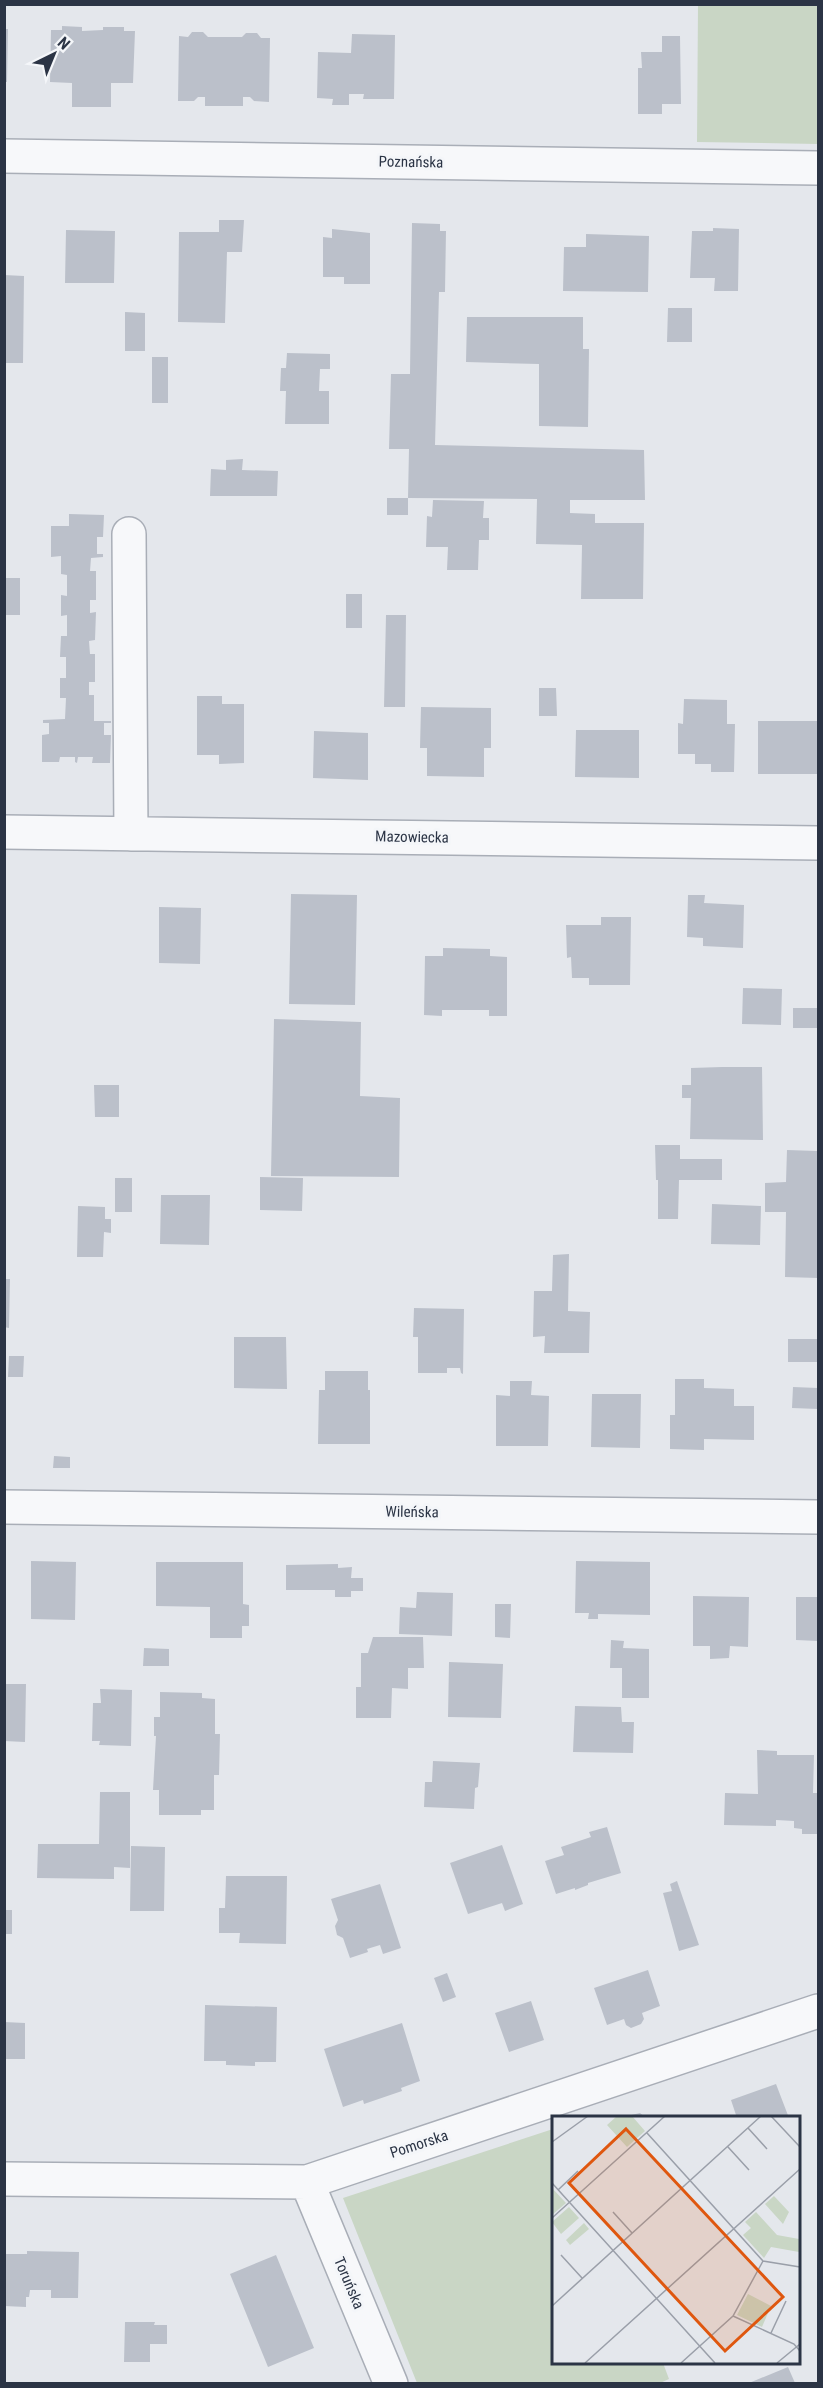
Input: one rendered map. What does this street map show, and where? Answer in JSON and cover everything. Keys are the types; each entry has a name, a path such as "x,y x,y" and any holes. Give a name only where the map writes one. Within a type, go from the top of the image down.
{"street":[{"name":"Poznańska","path":"4,156 819,168"},
{"path":"129,534 131,834"},
{"name":"Mazowiecka","path":"4,832 819,843"},
{"name":"Wileńska","path":"4,1507 819,1517"},
{"name":"Pomorska","path":"4,2179 307,2182 819,2011"},
{"name":"Toruńska","path":"307,2182 391,2384"}],"green space":[{"path":"698,5 818,5 818,144 697,142"},
{"path":"552,2129 552,2364 663,2364 669,2379 658,2384 417,2383 343,2198"}],"building":[{"path":"62,26 82,27 82,31 103,30 103,27 124,27 124,31 135,31 133,83 111,83 111,107 72,107 72,83 50,82 51,30 62,30"},
{"path":"4,29 8,29 7,82 4,82"},
{"path":"192,32 203,32 208,37 242,37 246,33 257,33 261,38 270,38 269,102 254,101 250,97 243,97 243,106 205,106 205,97 198,97 194,101 178,101 179,36 188,37"},
{"path":"352,34 395,35 394,99 363,99 364,94 349,94 349,105 332,105 333,99 317,98 318,52 351,53"},
{"path":"662,36 680,36 681,104 662,104 662,114 638,114 638,68 642,68 641,52 662,52"},
{"path":"219,220 244,220 242,252 227,252 225,323 178,322 179,232 219,232"},
{"path":"412,223 440,224 440,231 446,231 445,292 439,292 435,445 644,450 645,500 570,500 570,513 595,514 595,523 644,523 643,599 581,599 582,545 536,544 537,499 408,498 409,449 389,449 391,374 410,374"},
{"path":"713,228 739,229 738,291 714,291 715,278 690,278 692,231 713,231"},
{"path":"332,229 370,233 370,284 344,284 344,277 323,277 323,237 332,238"},
{"path":"66,230 115,231 114,283 65,283"},
{"path":"586,234 649,236 648,292 563,291 564,247 586,247"},
{"path":"4,275 24,276 23,363 4,363"},
{"path":"668,308 692,308 692,342 667,342"},
{"path":"125,312 145,313 145,351 125,351"},
{"path":"467,317 583,317 583,349 589,349 588,427 539,426 539,364 466,362"},
{"path":"287,353 330,354 330,369 320,369 319,391 329,391 329,424 285,424 286,391 280,391 281,368 286,368"},
{"path":"152,357 168,357 168,403 152,403"},
{"path":"243,459 242,470 278,471 277,496 210,496 211,469 226,470 226,460"},
{"path":"387,498 408,498 408,515 387,515"},
{"path":"433,500 484,501 483,518 489,518 489,540 479,540 478,570 447,570 448,547 426,547 427,516 432,517"},
{"path":"69,514 104,515 103,537 97,537 97,554 103,554 103,557 91,558 90,571 96,571 96,600 90,600 90,613 96,612 95,640 89,641 90,654 95,654 95,682 89,682 89,695 94,695 94,721 111,721 111,723 104,723 104,735 111,735 110,763 92,763 93,757 78,757 77,763 75,757 60,757 59,762 42,762 42,735 49,734 49,723 43,723 43,720 65,719 66,698 60,698 60,678 66,678 66,657 60,657 61,636 67,636 67,615 61,616 61,595 67,596 67,575 61,574 61,556 51,557 51,526 69,526"},
{"path":"4,578 20,578 20,615 4,615"},
{"path":"346,594 362,594 362,628 346,628"},
{"path":"386,615 406,615 405,707 384,707"},
{"path":"539,688 556,688 557,716 539,716"},
{"path":"197,696 222,696 222,704 244,704 244,763 219,764 219,755 197,755"},
{"path":"684,699 727,700 727,724 735,724 734,772 711,772 711,764 695,764 695,754 678,754 678,723 683,724"},
{"path":"421,707 491,708 491,748 484,748 484,777 427,776 427,748 420,748"},
{"path":"758,721 818,721 818,774 758,774"},
{"path":"576,730 639,730 639,778 575,777"},
{"path":"314,731 368,733 368,780 313,778"},
{"path":"291,894 357,895 355,1005 289,1004"},
{"path":"688,895 705,895 704,903 744,905 743,948 703,946 703,938 687,937"},
{"path":"159,907 201,908 200,964 159,963"},
{"path":"601,917 631,917 630,985 589,985 589,978 572,978 571,957 567,958 566,925 601,925"},
{"path":"443,948 490,949 490,956 507,957 507,1016 489,1016 489,1010 442,1010 442,1016 424,1015 425,956 443,956"},
{"path":"743,988 782,989 781,1025 742,1024"},
{"path":"793,1008 818,1008 818,1028 793,1028"},
{"path":"274,1019 361,1022 360,1096 400,1098 399,1177 271,1176"},
{"path":"762,1067 763,1140 690,1139 691,1098 682,1098 682,1085 691,1085 691,1068"},
{"path":"94,1085 119,1085 119,1117 95,1117"},
{"path":"655,1145 680,1145 680,1159 722,1159 722,1180 679,1180 678,1219 658,1219"},
{"path":"787,1150 817,1151 818,1278 785,1277 786,1212 765,1212 765,1183 786,1182"},
{"path":"260,1177 303,1178 302,1211 260,1210"},
{"path":"115,1178 132,1178 132,1212 115,1212"},
{"path":"161,1195 210,1195 209,1245 160,1244"},
{"path":"712,1204 761,1206 760,1245 711,1244"},
{"path":"78,1206 105,1207 105,1219 111,1219 111,1233 104,1232 103,1257 77,1257"},
{"path":"569,1254 568,1311 590,1312 589,1353 544,1353 545,1336 533,1337 534,1291 552,1291 553,1255"},
{"path":"4,1279 10,1279 9,1328 4,1327"},
{"path":"414,1308 464,1309 463,1374 460,1368 447,1368 447,1373 418,1373 418,1337 413,1337"},
{"path":"234,1337 286,1337 287,1389 234,1388"},
{"path":"788,1339 818,1339 818,1362 788,1362"},
{"path":"9,1356 24,1356 23,1377 8,1377"},
{"path":"325,1371 368,1371 370,1444 318,1444 319,1390 325,1390"},
{"path":"675,1379 704,1379 704,1388 734,1389 734,1406 754,1406 754,1440 704,1439 704,1450 670,1449 670,1415 675,1415"},
{"path":"510,1381 532,1381 531,1395 549,1396 548,1446 496,1446 496,1395 510,1396"},
{"path":"793,1387 818,1388 818,1409 792,1408"},
{"path":"592,1394 641,1394 640,1448 591,1447"},
{"path":"54,1456 70,1457 70,1468 53,1468"},
{"path":"31,1561 76,1562 75,1620 31,1619"},
{"path":"576,1561 650,1562 650,1615 598,1614 598,1619 588,1619 589,1613 575,1613"},
{"path":"156,1562 243,1562 243,1604 249,1605 249,1626 242,1626 242,1638 210,1638 210,1607 156,1606"},
{"path":"338,1564 338,1568 352,1567 351,1578 363,1578 363,1591 351,1591 351,1597 335,1597 335,1590 286,1590 286,1565"},
{"path":"417,1592 453,1593 452,1636 399,1634 400,1607 416,1608"},
{"path":"693,1596 749,1597 748,1647 730,1646 729,1658 710,1659 710,1646 693,1646"},
{"path":"796,1597 818,1597 818,1641 796,1640"},
{"path":"495,1604 511,1604 510,1638 495,1637"},
{"path":"373,1637 423,1637 424,1668 408,1668 408,1689 392,1688 391,1718 356,1718 356,1687 361,1687 361,1653 368,1653"},
{"path":"611,1640 624,1641 623,1648 649,1649 649,1698 622,1698 622,1668 610,1668"},
{"path":"144,1648 169,1649 169,1666 143,1666"},
{"path":"449,1662 503,1664 501,1718 448,1717"},
{"path":"4,1684 26,1684 25,1742 4,1741"},
{"path":"100,1689 132,1690 131,1746 99,1745 100,1741 92,1741 93,1703 101,1703"},
{"path":"160,1692 202,1693 202,1698 215,1699 215,1734 220,1734 219,1775 214,1775 214,1810 201,1810 201,1815 159,1815 159,1790 153,1790 156,1736 154,1736 154,1717 160,1717"},
{"path":"575,1706 621,1707 622,1722 634,1722 633,1753 573,1752"},
{"path":"757,1750 777,1751 777,1755 814,1755 813,1793 818,1793 818,1834 802,1834 802,1829 794,1828 794,1821 776,1820 776,1826 724,1825 725,1793 758,1794"},
{"path":"433,1761 480,1763 474,1809 424,1807 425,1782 432,1782"},
{"path":"100,1792 130,1792 130,1868 114,1867 114,1879 37,1878 38,1844 99,1844"},
{"path":"607,1827 621,1873 588,1883 575,1890 575,1888 556,1894 545,1861 564,1855 561,1847 591,1837 589,1832"},
{"path":"502,1845 523,1904 505,1911 502,1903 468,1914 450,1863"},
{"path":"131,1846 165,1847 164,1911 130,1911"},
{"path":"226,1876 287,1876 286,1944 239,1943 240,1933 219,1933 219,1908 225,1908"},
{"path":"677,1881 699,1945 679,1951 663,1893 672,1891 670,1884"},
{"path":"380,1884 401,1948 383,1954 380,1945 350,1958 343,1938 337,1935 335,1926 338,1920 331,1899"},
{"path":"4,1910 12,1910 12,1934 4,1934"},
{"path":"648,1970 660,2006 642,2013 644,2019 641,2024 631,2028 626,2025 624,2019 607,2025 594,1988"},
{"path":"447,1973 456,1997 443,2002 434,1978"},
{"path":"531,2001 544,2040 509,2052 495,2013"},
{"path":"205,2005 277,2007 276,2062 255,2062 255,2066 226,2065 226,2061 204,2061"},
{"path":"4,2022 25,2023 25,2059 4,2059"},
{"path":"402,2023 420,2081 401,2088 402,2091 364,2104 363,2100 343,2107 324,2049"},
{"path":"776,2084 788,2116 736,2116 731,2100"},
{"path":"640,2113 644,2116 627,2116"},
{"path":"27,2251 79,2252 78,2298 51,2298 51,2290 30,2290 29,2297 26,2297 26,2307 4,2306 4,2254 27,2254"},
{"path":"276,2255 314,2348 268,2367 230,2274"},
{"path":"125,2322 155,2322 154,2325 167,2325 167,2344 150,2344 150,2362 124,2362"},
{"path":"788,2367 795,2383 749,2383"}]}
